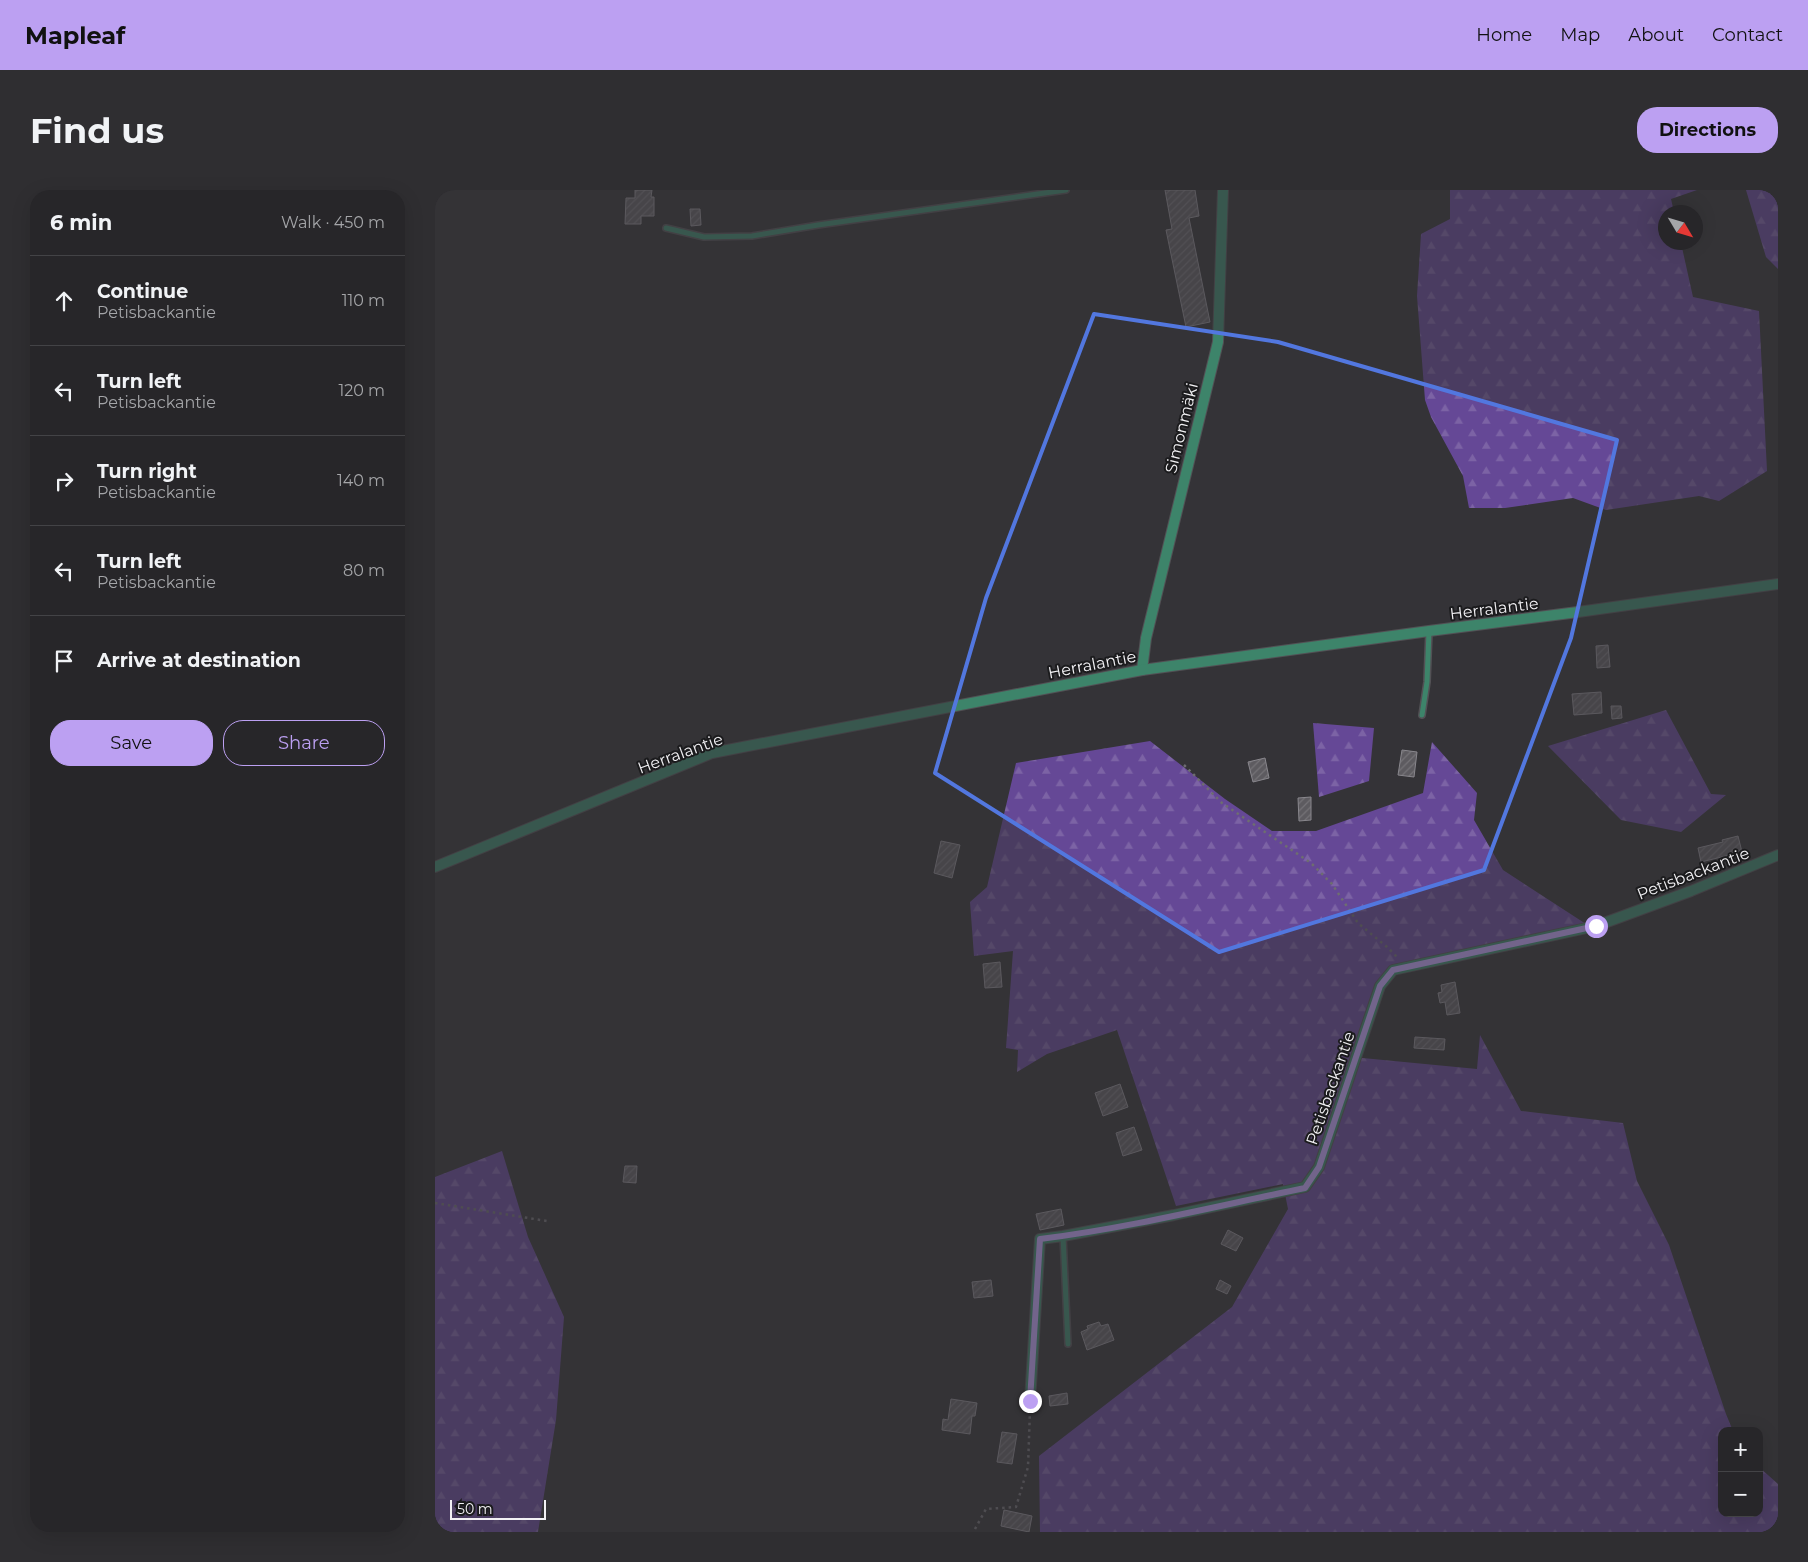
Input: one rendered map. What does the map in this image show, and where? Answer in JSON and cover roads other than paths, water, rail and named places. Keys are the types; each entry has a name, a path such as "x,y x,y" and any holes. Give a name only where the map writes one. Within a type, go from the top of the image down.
{"street":[{"name":"Simonmäki","path":"1142,670 1146,638 1218,342 1223,190"},
{"name":"Herralantie","path":"435,867 712,753 1142,670 1778,584"},
{"name":"Petisbackantie","path":"1030,1401 1040,1239 1305,1188 1319,1167 1380,986 1393,970 1596,926 1691,891 1778,855"}],"lane":[{"path":"666,228 704,237 752,236 1067,190"},
{"path":"1422,715 1427,682 1429,630"},
{"path":"1063,1236 1068,1344"}]}
